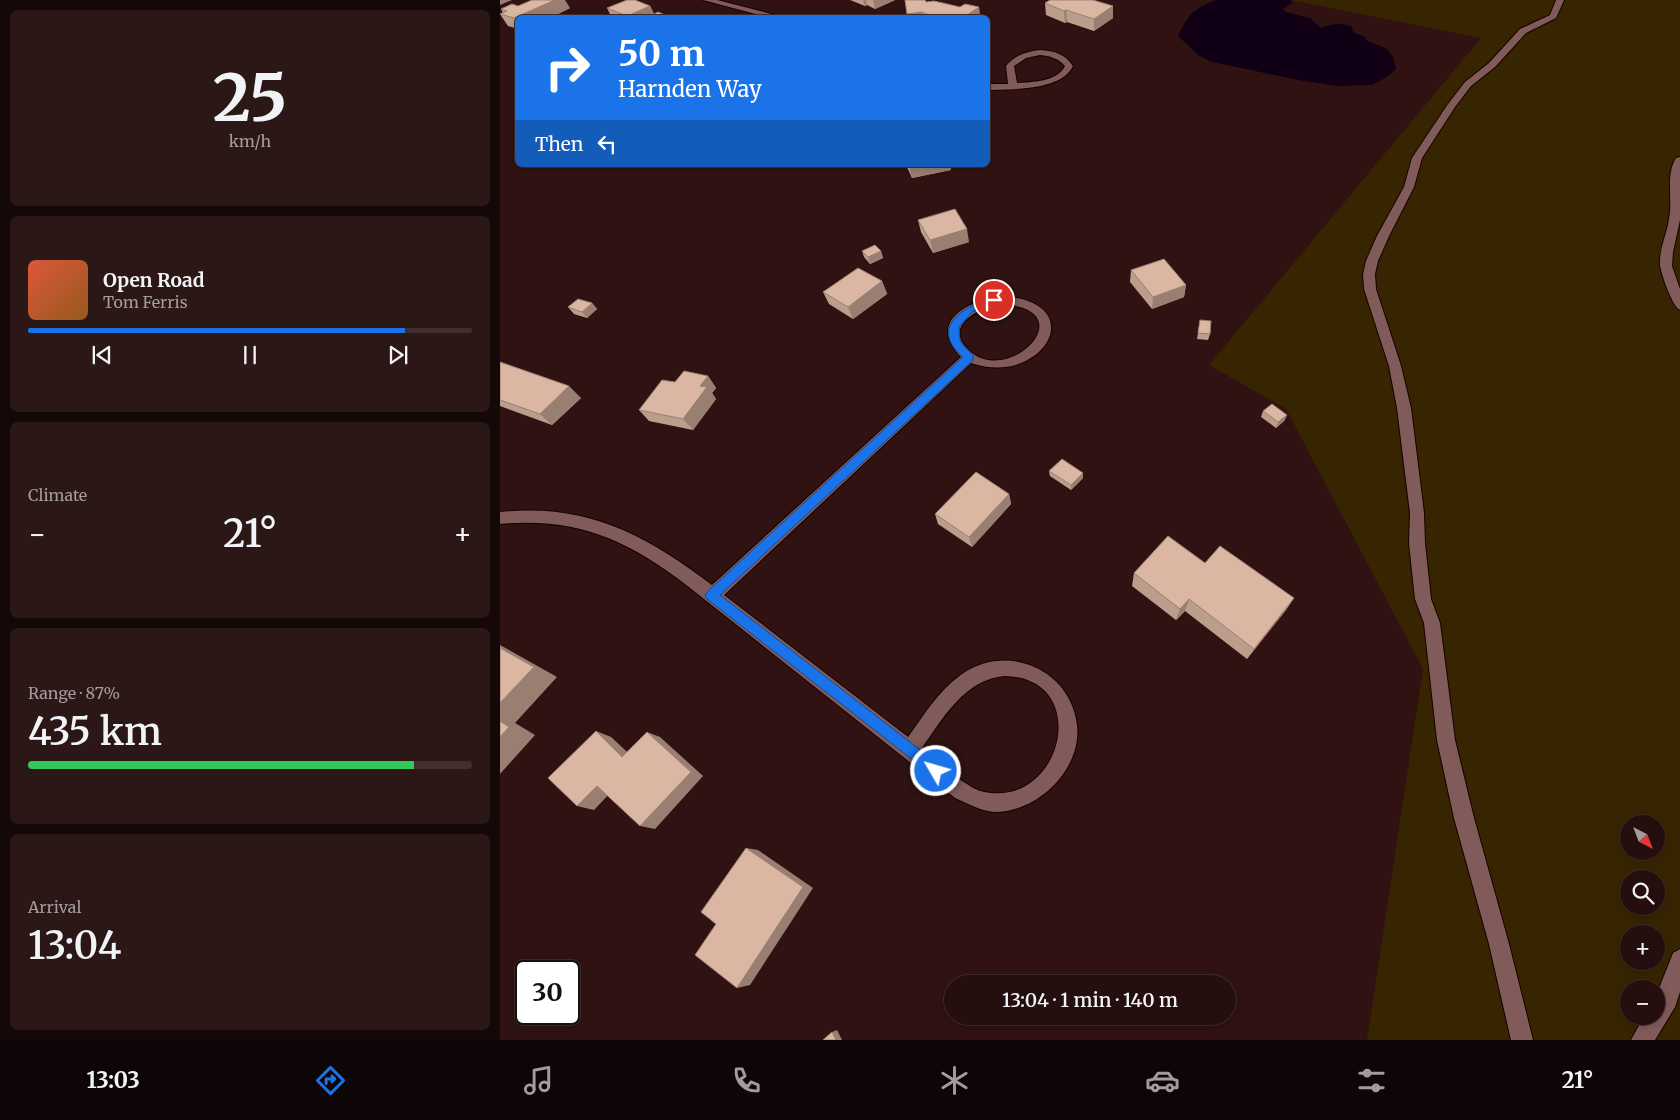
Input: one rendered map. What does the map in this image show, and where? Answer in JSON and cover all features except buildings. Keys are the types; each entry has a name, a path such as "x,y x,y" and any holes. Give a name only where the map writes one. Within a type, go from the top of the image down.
{"street":[{"path":"707,0 770,15"},
{"path":"1522,1040 1499,944 1464,818 1446,740 1432,623 1423,599 1417,543 1418,513 1404,408 1395,366 1370,289 1369,274 1372,261 1383,236 1410,187 1417,158 1451,106 1468,84 1499,58 1522,31 1553,16 1560,0"},
{"path":"990,87 1012,85 1057,80 1068,72 1068,64 1061,57 1048,54 1023,56 1015,60 1010,66 1012,85"},
{"path":"1680,160 1674,169 1675,218 1666,252 1666,266 1680,306"},
{"path":"994,300 1016,300 1030,306 1042,317 1046,332 1043,339 1032,353 1023,358 995,364 979,362 970,357 958,347 955,341 955,327 962,315 976,305 994,300"},
{"path":"711,596 970,357"},
{"path":"500,518 539,515 566,517 593,523 630,538 658,555 711,596 909,750 962,791 983,801 1006,802 1028,795 1048,780 1062,760 1068,738 1067,716 1058,695 1045,680 1028,670 1008,667 988,670 969,679 954,694 909,750"},
{"path":"1642,1040 1667,999 1680,960"}],"shaded area":[{"path":"1216,0 1291,0 1292,3 1283,9 1286,12 1310,18 1321,28 1336,24 1352,27 1353,32 1387,49 1392,56 1396,69 1387,77 1372,85 1338,86 1212,62 1198,55 1178,36 1192,14 1202,6"},
{"path":"1290,0 1680,0 1680,1040 1367,1040 1423,669 1286,409 1209,365 1481,38"}],"route":[{"path":"936,771 711,596 970,357 958,347 955,341 955,327 962,315 976,305 994,300"}]}
